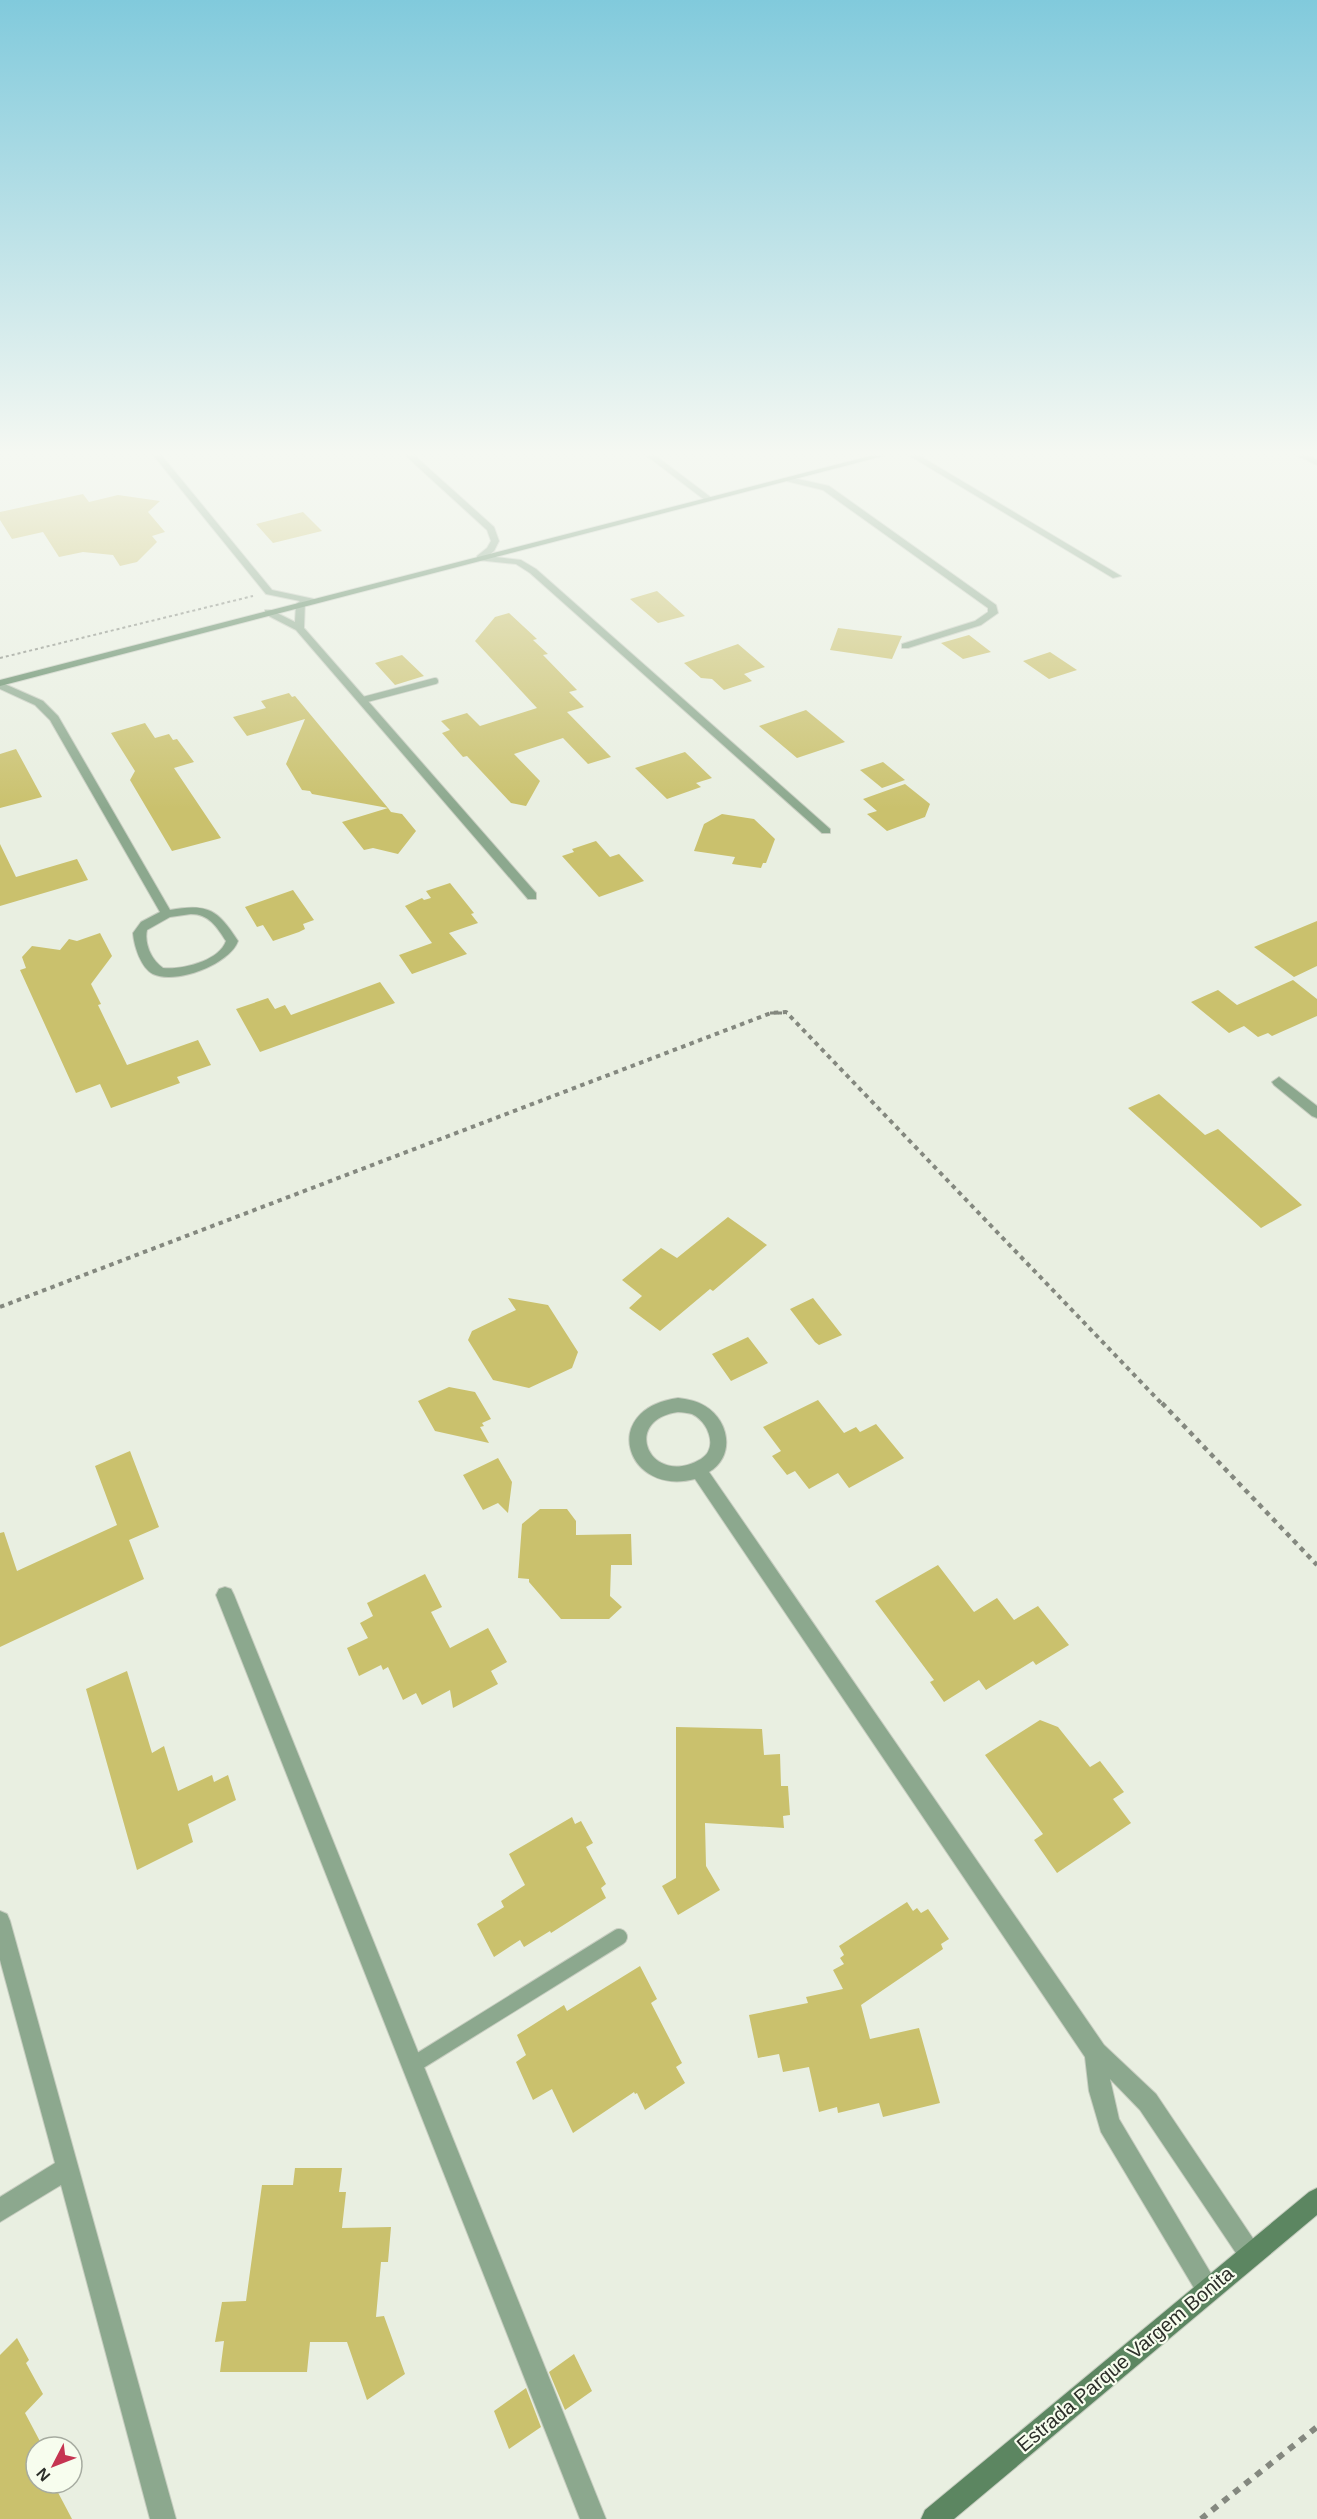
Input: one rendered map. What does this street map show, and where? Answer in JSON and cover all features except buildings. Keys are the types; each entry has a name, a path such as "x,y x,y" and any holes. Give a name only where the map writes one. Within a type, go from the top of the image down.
{"street":[{"path":"254,574 269,592 306,603"},
{"path":"0,684 420,574"},
{"path":"536,574 826,831"},
{"path":"905,646 978,623 993,613 993,607 946,574"},
{"path":"1112,574 1116,576"},
{"path":"263,614 269,592"},
{"path":"299,628 306,603"},
{"path":"263,614 299,628 532,896"},
{"path":"0,684 39,703 54,717 167,914"},
{"path":"192,909 213,915 219,919 232,941 230,949 222,957 177,973 163,973 156,970 137,938 138,932 148,923 167,914 192,909"},
{"path":"1279,1082 1317,1113"},
{"path":"678,1405 698,1409 714,1423 720,1441 714,1459 699,1471 678,1476 657,1471 641,1458 636,1439 642,1422 657,1409 678,1405"},
{"path":"699,1471 1096,2054 1123,2076 1148,2102 1250,2254"},
{"path":"225,1595 593,2519"},
{"path":"0,1921 163,2519"},
{"path":"1096,2054 1100,2091 1109,2124 1208,2289"},
{"path":"0,2210 67,2168"},
{"name":"Estrada Parque Vargem Bonita","path":"934,2519 1317,2200"}],"lane":[{"path":"363,700 435,681"},
{"path":"413,2065 619,1937"}],"path":[{"path":"0,1307 776,1011 786,1012 1317,1565"},
{"path":"1201,2519 1317,2427"}]}
